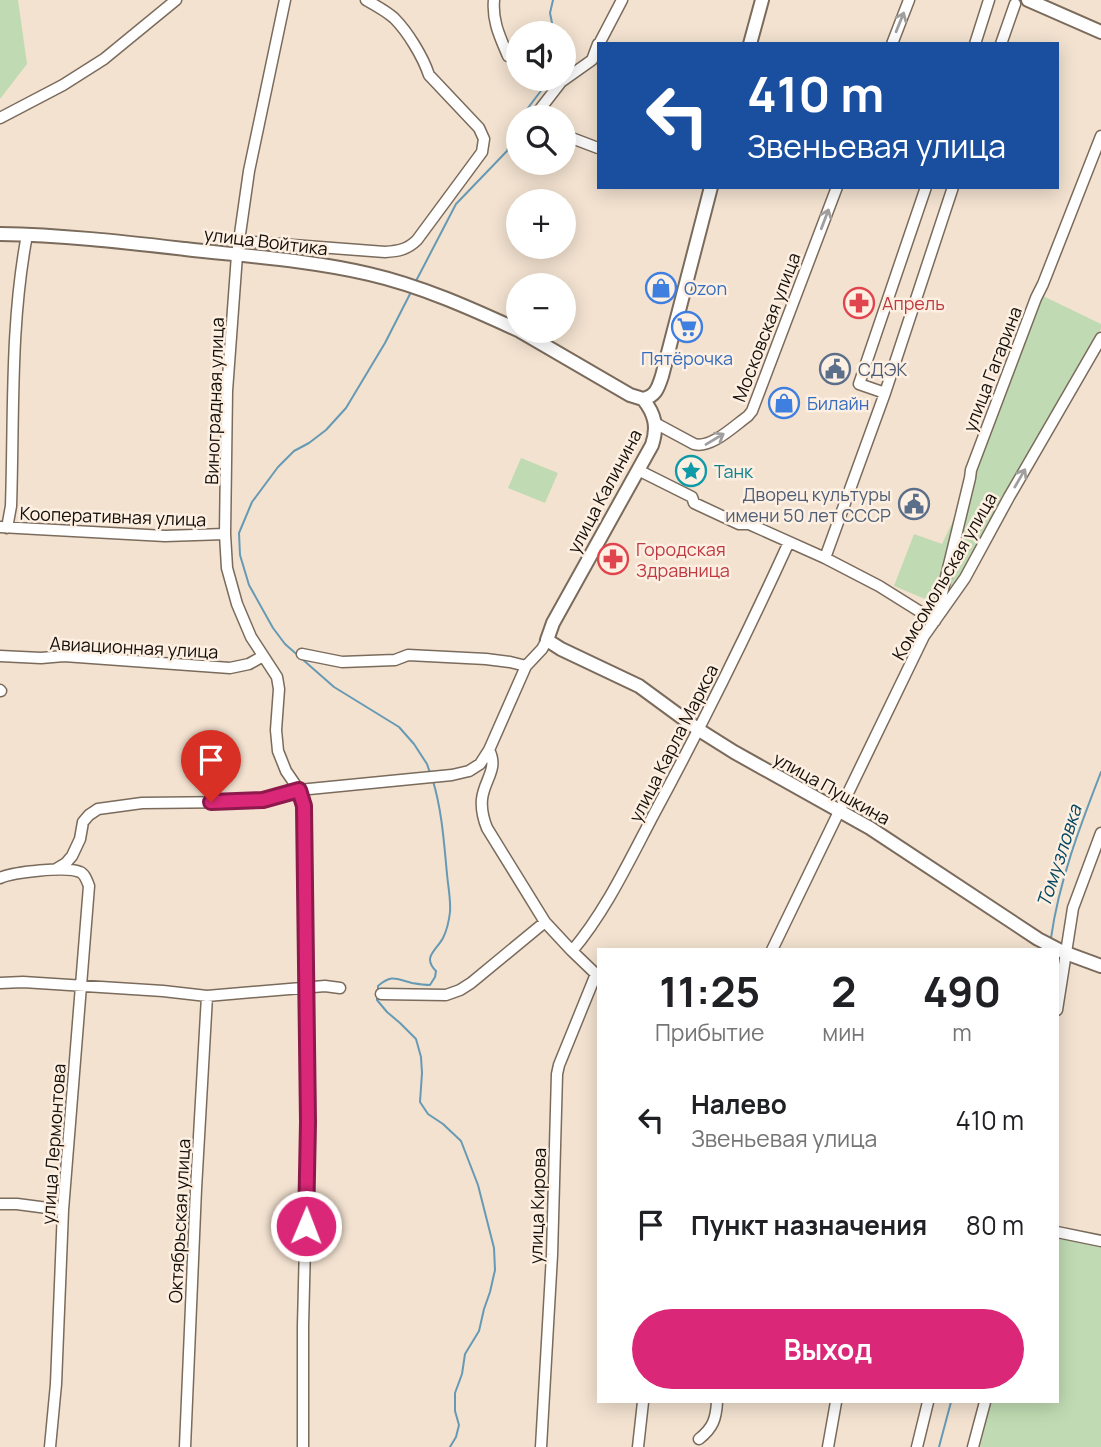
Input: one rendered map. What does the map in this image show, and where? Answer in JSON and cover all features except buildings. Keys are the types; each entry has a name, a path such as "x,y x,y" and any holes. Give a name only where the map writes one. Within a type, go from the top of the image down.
{"main road":[{"path":"751,42 762,0"},
{"path":"1028,0 1101,32"},
{"path":"643,399 651,397 656,391 662,376 710,189"},
{"name":"улица Войтика","path":"0,234 238,248 382,278 462,304 506,324"},
{"name":"улица Войтика","path":"541,343 630,395 643,399"},
{"name":"улица Калинина","path":"547,640 552,623 652,446 656,434 654,423 650,408 643,399"},
{"name":"улица Пушкина","path":"547,640 639,686 699,730 769,773 870,828 1055,948"},
{"name":"улица Пушкина","path":"1059,950 1101,966"}],"street":[{"path":"0,118 63,85 104,59 176,0"},
{"name":"Виноградная улица","path":"285,0 249,170 238,248 227,391 225,534 227,568 237,604 251,636 277,677 278,751 286,771 299,790 306,824 308,1122 303,1447"},
{"path":"238,248 400,251 416,240 482,152 484,139 479,128 429,75 414,45 395,19 366,0"},
{"path":"494,0 495,26 506,51"},
{"path":"600,42 622,0"},
{"path":"893,42 909,0"},
{"path":"976,42 989,0"},
{"path":"1002,42 1014,4"},
{"path":"544,105 561,82 592,60 597,49"},
{"name":"улица Гагарина","path":"935,621 971,470 1101,135"},
{"path":"576,140 597,148"},
{"name":"Московская улица","path":"654,423 700,446 709,444 752,411 836,189"},
{"path":"885,393 859,384 925,189"},
{"path":"825,558 885,393 952,189"},
{"path":"4,527 11,506 16,320 20,272 27,234"},
{"name":"Комсомольская улица","path":"773,948 921,642 965,578 1101,338"},
{"path":"638,470 692,497 694,503 825,558 879,586 935,621"},
{"name":"Кооперативная улица","path":"4,527 165,536 225,534"},
{"name":"улица Карла Маркса","path":"572,951 612,892 699,730 789,542"},
{"name":"улица Калинина","path":"55,869 72,856 80,839 83,822 98,809 142,803 263,800 299,790 469,771 480,764 489,750 526,666 547,640"},
{"path":"302,654 342,662 395,660 408,655 486,659 526,666"},
{"name":"Авиационная улица","path":"0,656 41,659 64,656 230,668 249,664 263,656"},
{"path":"489,750 494,765 484,790 482,813 486,828 545,922 597,975"},
{"path":"1059,994 1073,908 1101,833"},
{"path":"2,874 55,869"},
{"name":"улица Лермонтова","path":"50,1447 56,1384 63,1210 89,886 79,871 55,869"},
{"path":"381,994 446,995 460,990 545,922"},
{"name":"улица Кирова","path":"541,1447 552,1255 557,1074 597,975"},
{"path":"0,983 163,990 207,996 325,986 340,988"},
{"name":"Октябрьская улица","path":"185,1447 207,996"},
{"path":"0,1204 63,1210"},
{"path":"1059,1232 1101,1241"},
{"path":"638,1447 643,1403"},
{"path":"699,1439 713,1423 717,1403"},
{"path":"828,1447 836,1403"},
{"path":"917,1447 928,1403"},
{"path":"973,1447 985,1403"}],"green space":[{"path":"0,0 18,0 27,64 0,99"},
{"path":"1043,296 1101,324 1101,329 942,606 894,586 914,534 942,544 975,474 1038,299"},
{"path":"521,458 558,473 545,503 508,488"},
{"path":"1059,1236 1101,1246 1101,1447 980,1447 991,1403 1059,1403"}],"waterway":[{"path":"552,21 550,13 553,0"},
{"path":"530,105 541,91"},
{"path":"416,281 456,204 506,152"},
{"path":"411,292 385,343 346,408 326,430 294,451 278,467 252,502 239,533 240,555 249,585 285,644 334,687 399,727 414,744 430,773"},
{"name":"Томузловка","path":"1051,938 1065,875 1101,772"},
{"path":"378,990 378,986 391,979 430,985 435,977 436,971 430,958 444,935 450,907 439,804 433,781"},
{"path":"377,996 377,1000 387,1012 416,1039 421,1057 420,1102 428,1114 461,1141 478,1185 494,1248 495,1270 490,1292 479,1331 465,1354 455,1393 455,1411 459,1425 450,1447"},
{"name":"Томузловка","path":"939,1447 951,1403"}],"place":[{"name":"Ozon","path":"661,288"},
{"name":"Апрель","path":"859,303"},
{"name":"Пятёрочка","path":"687,327"},
{"name":"СДЭК","path":"835,369"},
{"name":"Билайн","path":"784,403"},
{"name":"Танк","path":"691,471"},
{"name":"Дворец культуры имени 50 лет СССР","path":"914,504"},
{"name":"Городская Здравница","path":"613,559"}],"route":[{"path":"211,802 263,800 299,790 304,806 308,1122 306,1226"}]}
